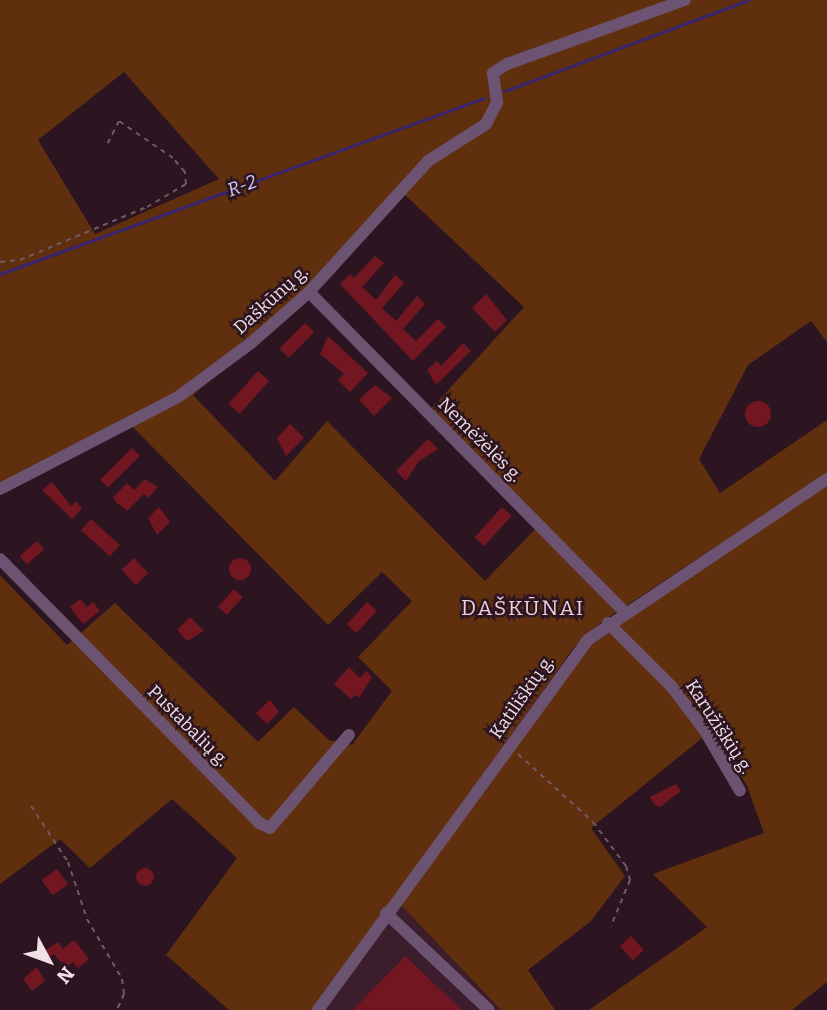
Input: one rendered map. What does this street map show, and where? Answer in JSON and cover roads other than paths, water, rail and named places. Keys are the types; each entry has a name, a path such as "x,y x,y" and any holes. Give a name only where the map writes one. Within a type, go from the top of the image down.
{"street":[{"name":"Daškūnų g.","path":"0,489 178,397 251,343 309,292 419,170 493,116 497,102 493,73 506,64 685,0"},
{"name":"Nemėžėlės g.","path":"309,292 625,612"},
{"name":"Katiliškių g.","path":"318,1010 571,659 608,623 827,479"},
{"name":"Pustabalių g.","path":"0,559 259,823 270,828 349,735"},
{"name":"Karužiškių g.","path":"608,623 672,687 705,731 740,791"},
{"path":"386,913 489,1010"}],"waterway":[{"name":"R-2","path":"505,91 749,0"},
{"name":"R-2","path":"0,274 484,98"}],"district":[{"name":"DAŠKŪNAI","path":"523,608"}]}
